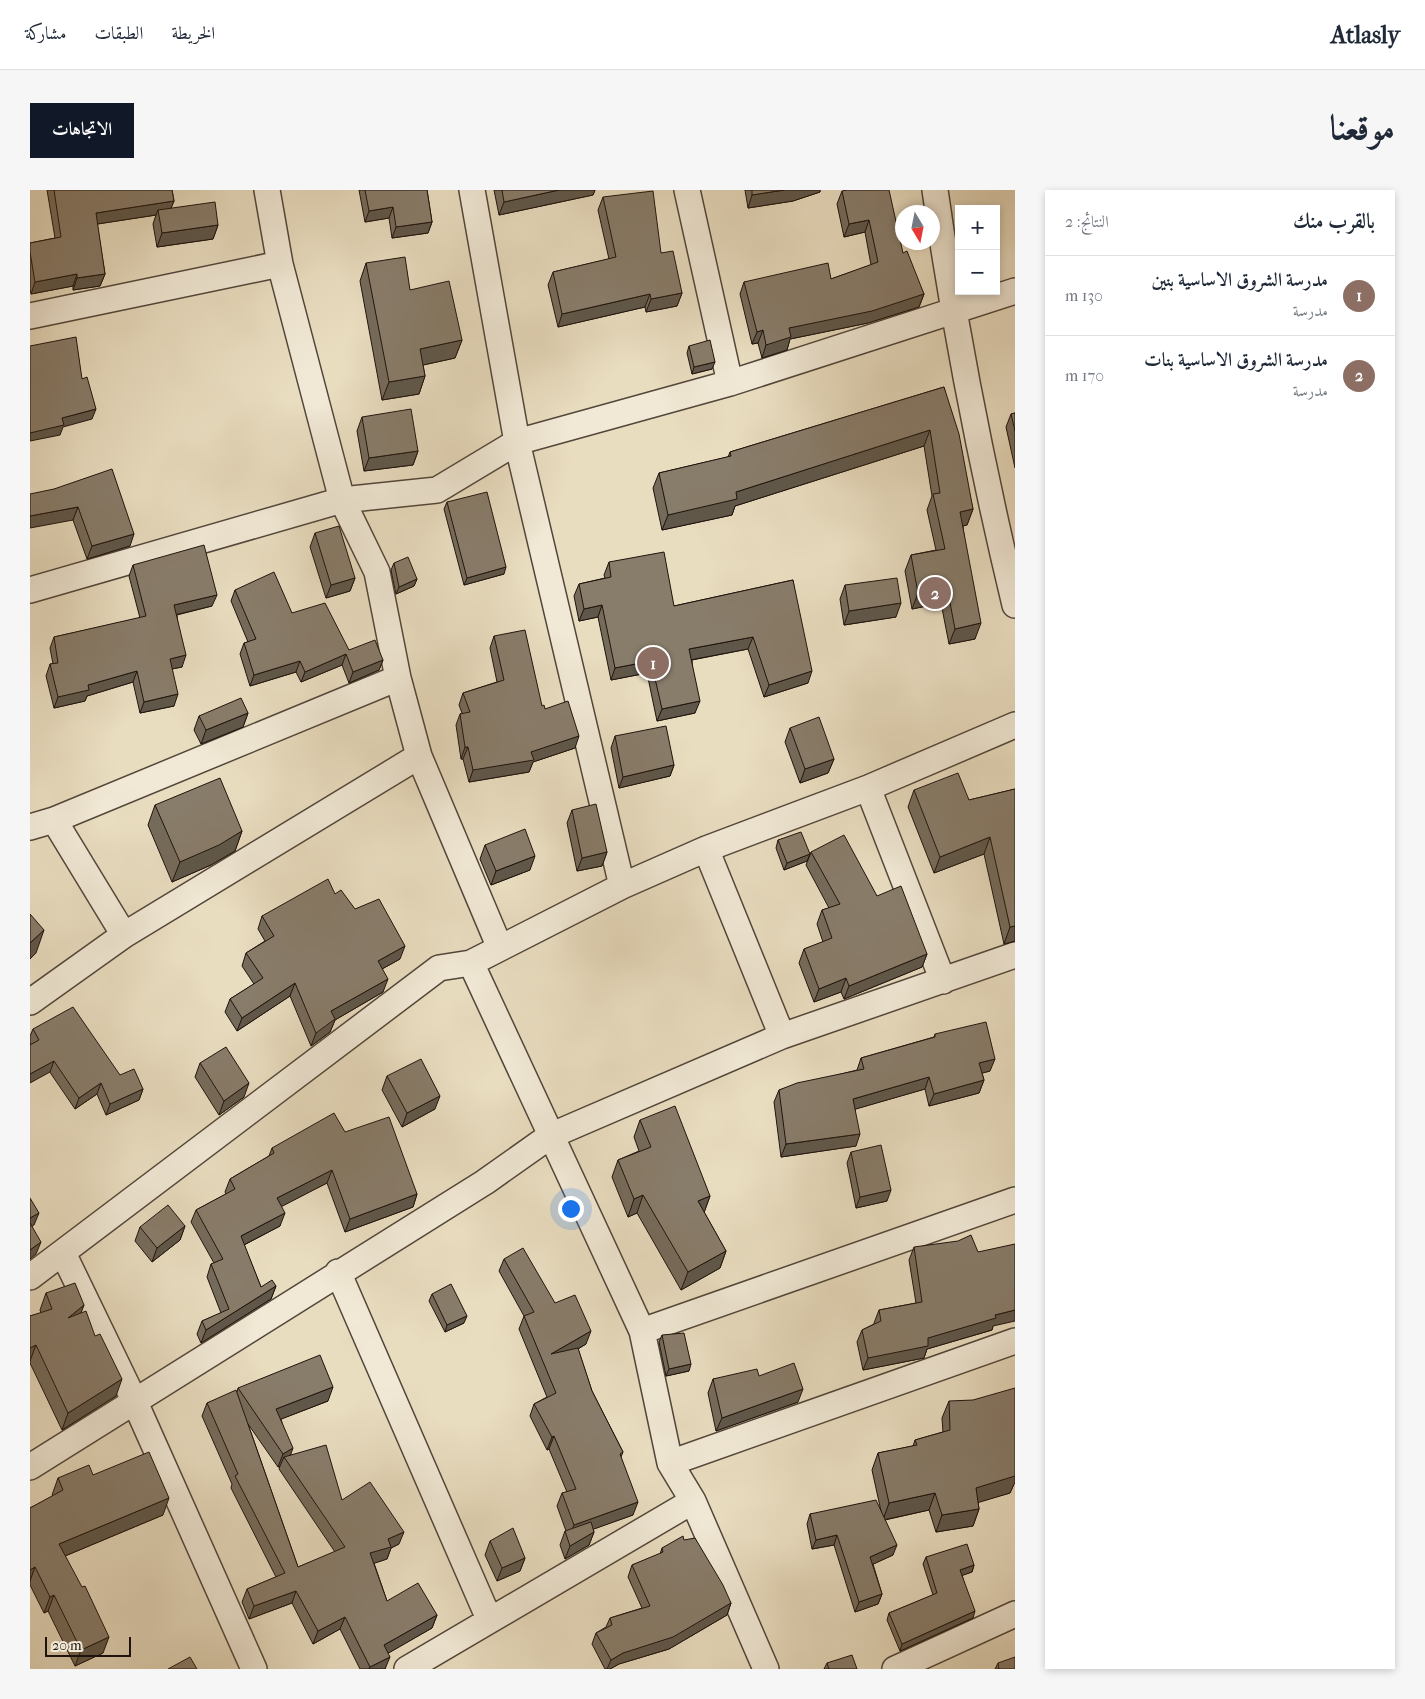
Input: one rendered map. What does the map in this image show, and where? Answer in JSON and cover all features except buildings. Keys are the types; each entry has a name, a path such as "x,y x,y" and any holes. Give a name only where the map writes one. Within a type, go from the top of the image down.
{"street":[{"path":"267,190 280,264 342,500 376,572 398,678 419,756 500,948"},
{"path":"472,190 517,442 622,886"},
{"path":"688,190 730,383"},
{"path":"935,190 952,310 1005,516 1015,605"},
{"path":"30,316 280,264"},
{"path":"30,590 342,500 437,490 517,442 730,383 1015,291"},
{"path":"30,828 54,820 398,678"},
{"path":"30,1277 439,968 471,963 622,886 706,849 868,788 1015,725"},
{"path":"30,1002 124,935 419,756"},
{"path":"868,788 943,980"},
{"path":"54,820 124,935"},
{"path":"706,849 782,1036"},
{"path":"30,1467 338,1272 485,1182 550,1136 782,1036 1015,955"},
{"path":"471,963 642,1331 670,1463 693,1502 766,1669"},
{"path":"642,1331 1015,1200"},
{"path":"63,1253 134,1400 254,1669"},
{"path":"338,1272 489,1619"},
{"path":"670,1463 1015,1341"},
{"path":"407,1669 489,1619 693,1502"},
{"path":"895,1669 1015,1614"}],"place":[{"name":"مدرسة الشروق الاساسية بنات","path":"935,593"},
{"name":"مدرسة الشروق الاساسية بنين","path":"653,663"}]}
